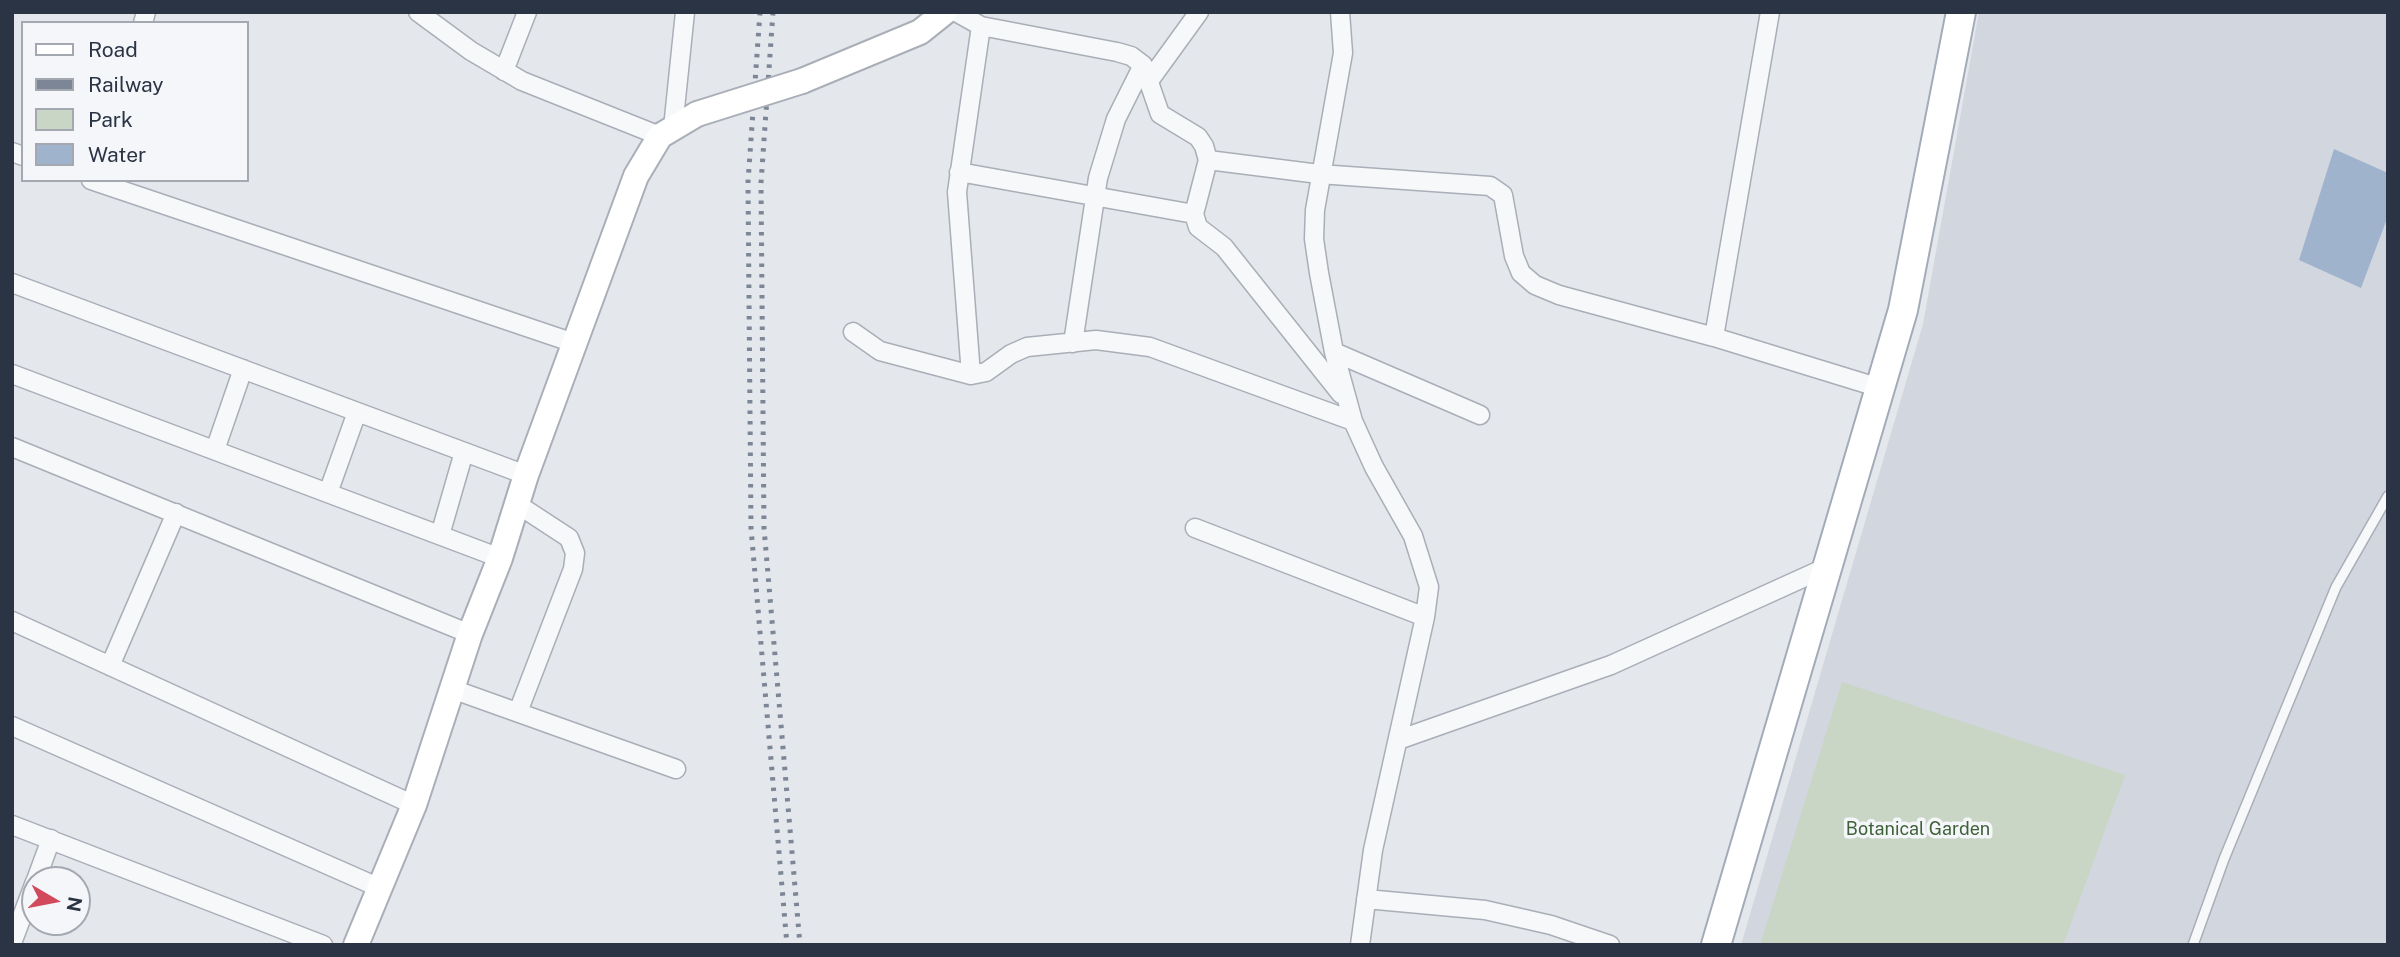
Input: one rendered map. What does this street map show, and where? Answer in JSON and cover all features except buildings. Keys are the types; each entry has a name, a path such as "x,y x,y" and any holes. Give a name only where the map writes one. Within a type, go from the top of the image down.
{"main road":[{"path":"356,945 414,805 526,475 636,176 667,132 697,114 802,81 920,32 945,12"},
{"path":"1716,945 1903,310 1961,12"}],"street":[{"path":"418,12 504,71 667,132 685,12"},
{"path":"504,71 527,12"},
{"path":"956,12 981,26 1131,56 1146,73 1160,114 1198,137 1208,160 1194,214 1198,227 1224,247 1347,401"},
{"path":"1073,343 1094,195 1116,119 1146,73 1199,12"},
{"path":"1340,12 1343,53 1319,174 1314,239 1334,352 1353,421 1423,560 1429,587 1425,617 1373,850 1360,945"},
{"path":"1714,337 1770,12"},
{"path":"971,375 957,225 959,172 981,26"},
{"path":"1208,160 1319,174 1490,186 1503,195 1514,256 1521,273 1535,285 1559,295 1714,337 1880,388"},
{"path":"959,172 1194,214"},
{"path":"97,182 574,343"},
{"path":"12,283 526,475"},
{"path":"853,332 870,346 889,355 971,375 986,372 1011,354 1027,347 1096,340 1150,347 1353,421"},
{"path":"1334,352 1480,415"},
{"path":"215,450 243,369"},
{"path":"12,374 500,558"},
{"path":"328,493 358,412"},
{"path":"12,447 470,634"},
{"path":"440,535 464,452"},
{"path":"517,505 569,538 575,552 573,569 518,712"},
{"path":"110,666 176,513"},
{"path":"1195,528 1425,617"},
{"path":"1398,740 1611,664 1827,567"},
{"path":"12,621 414,805"},
{"path":"452,689 676,769"},
{"path":"12,726 380,888"},
{"path":"12,825 323,945"},
{"path":"41,866 51,839"},
{"path":"1366,899 1485,910 1551,925 1610,945"},
{"path":"12,943 21,919"}],"lane":[{"path":"2196,943 2224,859 2336,587 2388,496"}],"shaded area":[{"path":"1979,12 2388,12 2388,945 1741,945 1923,324"}],"green space":[{"name":"Botanical Garden","path":"1842,682 2125,775 2063,945 1760,945"}],"water":[{"path":"2334,149 2388,173 2388,216 2361,288 2299,260"}],"railway":[{"path":"760,12 748,182 751,528 787,945"},
{"path":"773,12 761,183 764,528 800,945"}]}
